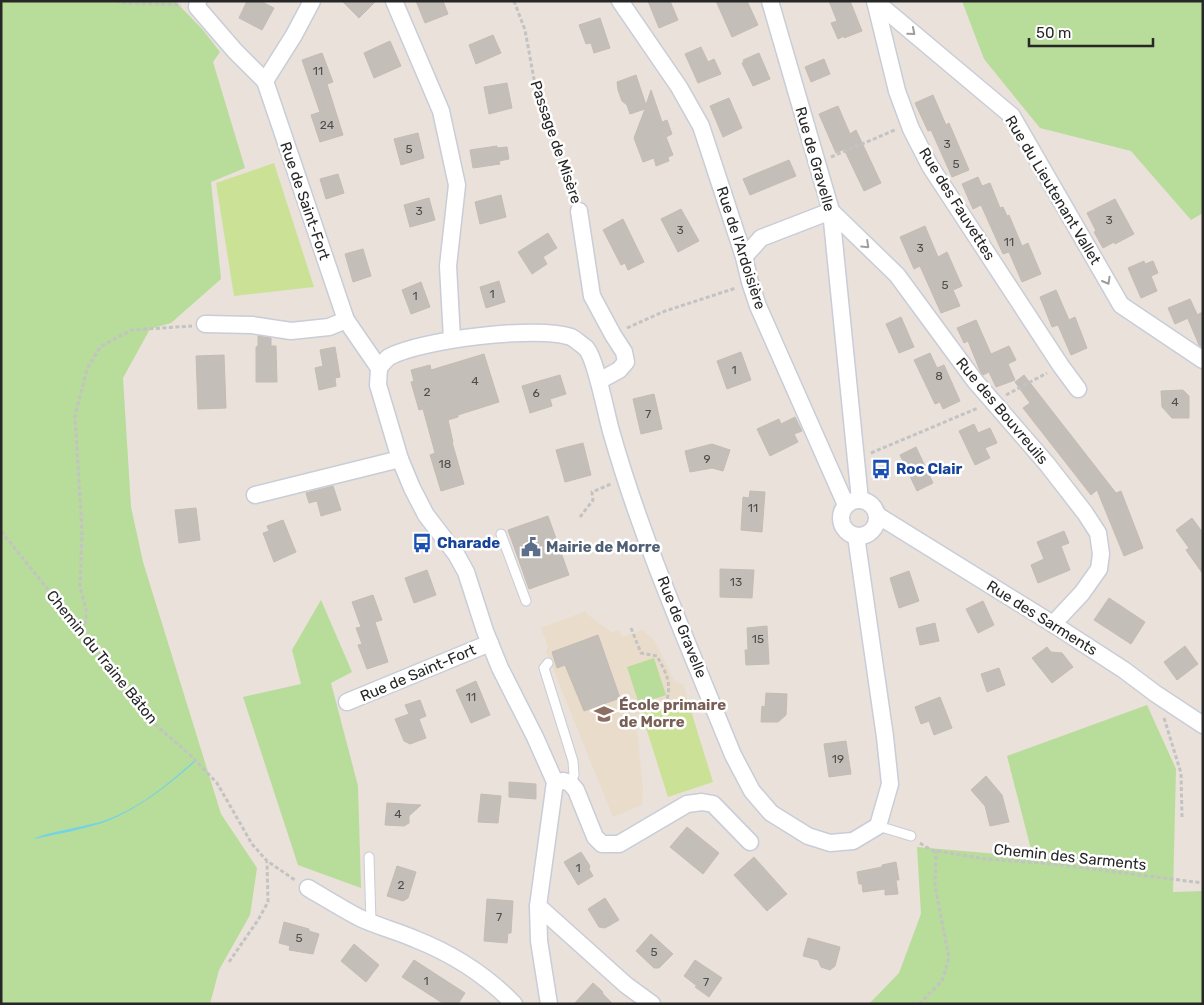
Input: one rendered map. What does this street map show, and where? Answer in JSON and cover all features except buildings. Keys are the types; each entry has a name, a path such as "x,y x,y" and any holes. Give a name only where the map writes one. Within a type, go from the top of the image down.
{"street":[{"path":"197,4 235,51 265,81 294,35 312,1"},
{"path":"394,1 441,112 457,185 448,266 452,339"},
{"name":"Rue de l'Ardoisière","path":"620,1 679,87 701,126 758,306 853,502"},
{"name":"Rue de Gravelle","path":"770,1 831,211 855,459 853,502"},
{"name":"Rue des Fauvettes","path":"875,1 897,91 909,124 930,166 1078,389"},
{"name":"Rue du Lieutenant Vallet","path":"875,1 1012,116 1120,305 1203,360"},
{"name":"Rue de Saint-Fort","path":"265,81 346,320 379,368 378,385 400,459 412,488 426,515 456,554 466,572 500,668 535,737 562,782 576,790 595,837 602,844 618,844 687,804 702,802 713,804 750,842"},
{"name":"Passage de Misère","path":"579,211 592,296 624,352 626,362 619,370 599,381"},
{"path":"744,257 761,238 831,211"},
{"name":"Rue des Bouvreuils","path":"831,211 897,275 974,381 1047,464 1085,512 1098,533 1101,554 1099,569 1082,593 1053,624"},
{"path":"205,324 252,326 291,331 329,327 346,320"},
{"name":"Rue de Gravelle","path":"379,368 388,358 401,352 452,339 544,332 572,337 587,350 599,381 605,412 636,512 730,746 752,791 771,813 808,836 830,843 853,841 878,826"},
{"path":"256,495 400,459"},
{"path":"853,502 870,503 878,515 876,526 862,535 846,531 841,521 842,510 853,502"},
{"name":"Rue des Sarments","path":"878,515 1053,624 1203,725"},
{"path":"862,535 863,581 890,784 878,826"},
{"name":"Rue de Saint-Fort","path":"347,702 490,643"},
{"path":"549,1004 540,941 538,906 562,782"},
{"path":"308,888 360,917 418,940 475,969 498,987 514,1004"},
{"path":"538,906 626,985 652,1004"}],"lane":[{"path":"501,534 526,601"},
{"path":"548,663 544,668 573,762 574,775 562,782"},
{"path":"878,826 911,836"},
{"path":"369,857 371,922"}],"path":[{"path":"116,1 123,3 197,4"},
{"name":"Passage de Misère","path":"514,1 525,30 534,79 549,131 574,189 579,211"},
{"path":"817,162 909,124"},
{"path":"613,335 665,311 724,293"},
{"path":"81,631 86,619 86,609 80,587 82,532 75,416 87,369 101,346 132,330 205,324"},
{"path":"855,459 993,402 1061,366"},
{"path":"580,517 593,500 592,492 613,483"},
{"name":"Chemin du Traine Bâton","path":"1,531 150,719 188,753 217,784 252,844 267,861 308,888"},
{"path":"631,628 641,653 657,656 668,676 669,690 666,704"},
{"path":"1156,694 1181,773 1182,817"},
{"path":"911,836 931,850 936,851 935,886 949,958 942,981 918,1004"},
{"name":"Chemin des Sarments","path":"936,851 984,859 1053,864 1203,883"},
{"path":"229,962 268,902 267,861"}],"shaded area":[{"name":"École primaire de Morre","path":"586,611 587,614 612,633 619,630 622,637 643,630 655,641 674,681 684,685 687,698 633,716 637,730 643,789 642,805 613,817 546,651 548,646 541,628"}],"green space":[{"path":"1,1 175,1 203,30 220,52 213,62 245,168 211,182 221,279 171,323 150,329 123,378 131,507 143,562 221,814 257,868 250,915 219,970 210,1004 1,1004"},
{"path":"962,1 1203,1 1203,213 1191,220 1131,151 1040,128 984,59"},
{"path":"274,163 314,287 234,296 216,183"},
{"path":"321,600 352,672 331,683 358,786 361,888 298,865 243,697 301,684 292,650"},
{"path":"654,658 666,695 639,704 627,667"},
{"path":"687,698 713,782 668,797 641,712"},
{"path":"1147,705 1176,769 1173,892 1203,891 1203,1004 869,1004 899,973 921,914 917,847 1033,857 1007,756"}],"water":[{"path":"195,760 186,770 153,796 118,817 87,827 34,839 46,834 103,821 116,816 140,803 163,787"}],"place":[{"name":"Roc Clair","path":"881,469"},
{"name":"Charade","path":"422,543"},
{"name":"Mairie de Morre","path":"531,547"},
{"name":"École primaire de Morre","path":"604,714"}]}
